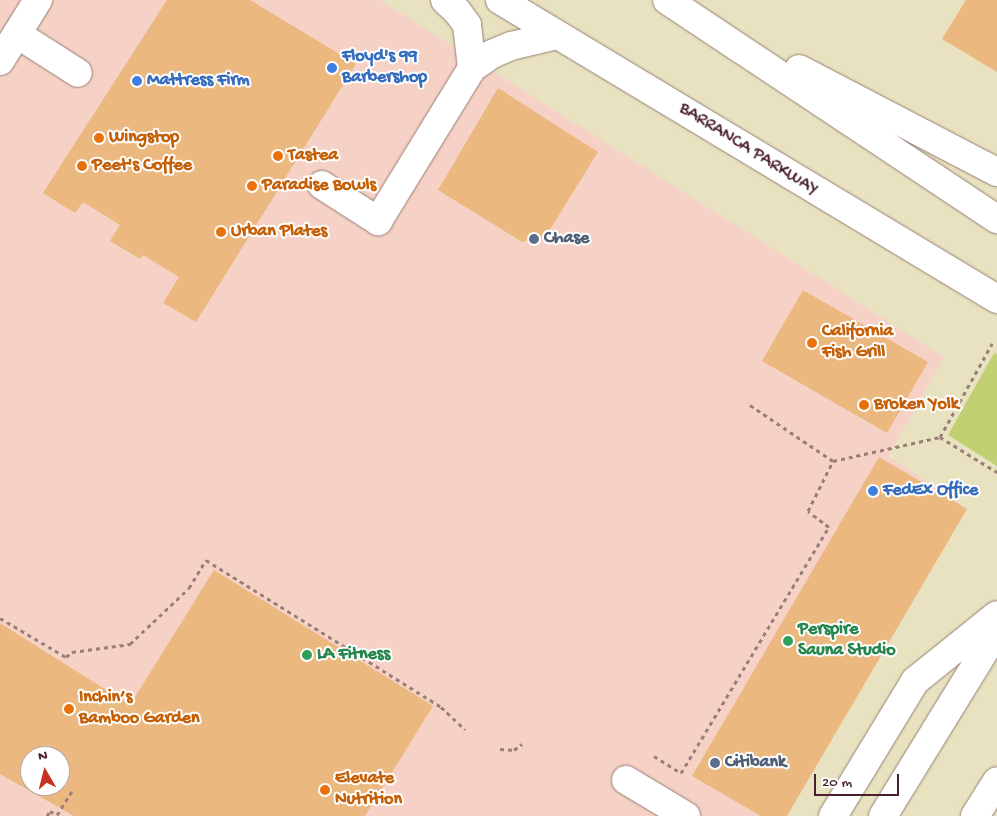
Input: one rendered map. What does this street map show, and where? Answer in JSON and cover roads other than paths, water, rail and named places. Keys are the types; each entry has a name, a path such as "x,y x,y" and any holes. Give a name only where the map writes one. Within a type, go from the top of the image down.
{"main road":[{"path":"0,61 38,0"},
{"path":"444,0 457,11 467,26 472,68"},
{"name":"BARRANCA PARKWAY","path":"500,0 997,299"},
{"path":"667,0 997,219"},
{"path":"671,0 974,163 997,172"},
{"path":"17,34 78,73"},
{"path":"322,185 378,220 472,68 492,54 511,46 557,35"},
{"path":"833,816 915,681 997,615"},
{"path":"883,816 997,632"},
{"path":"626,780 686,816"},
{"path":"975,816 997,781"}],"place":[{"name":"Floyd's 99 Barbershop","path":"332,68"},
{"name":"Mattress Firm","path":"137,81"},
{"name":"Wingstop","path":"99,138"},
{"name":"Tastea","path":"278,156"},
{"name":"Peet's Coffee","path":"82,166"},
{"name":"Paradise Bowls","path":"252,186"},
{"name":"Urban Plates","path":"221,232"},
{"name":"Chase","path":"534,239"},
{"name":"California Fish Grill","path":"812,343"},
{"name":"Broken Yolk","path":"864,405"},
{"name":"FedEx Office","path":"873,491"},
{"name":"Perspire Sauna Studio","path":"788,641"},
{"name":"LA Fitness","path":"307,655"},
{"name":"Inchin’s Bamboo Garden","path":"69,709"},
{"name":"Citibank","path":"715,763"},
{"name":"Elevate Nutrition","path":"325,790"}]}
